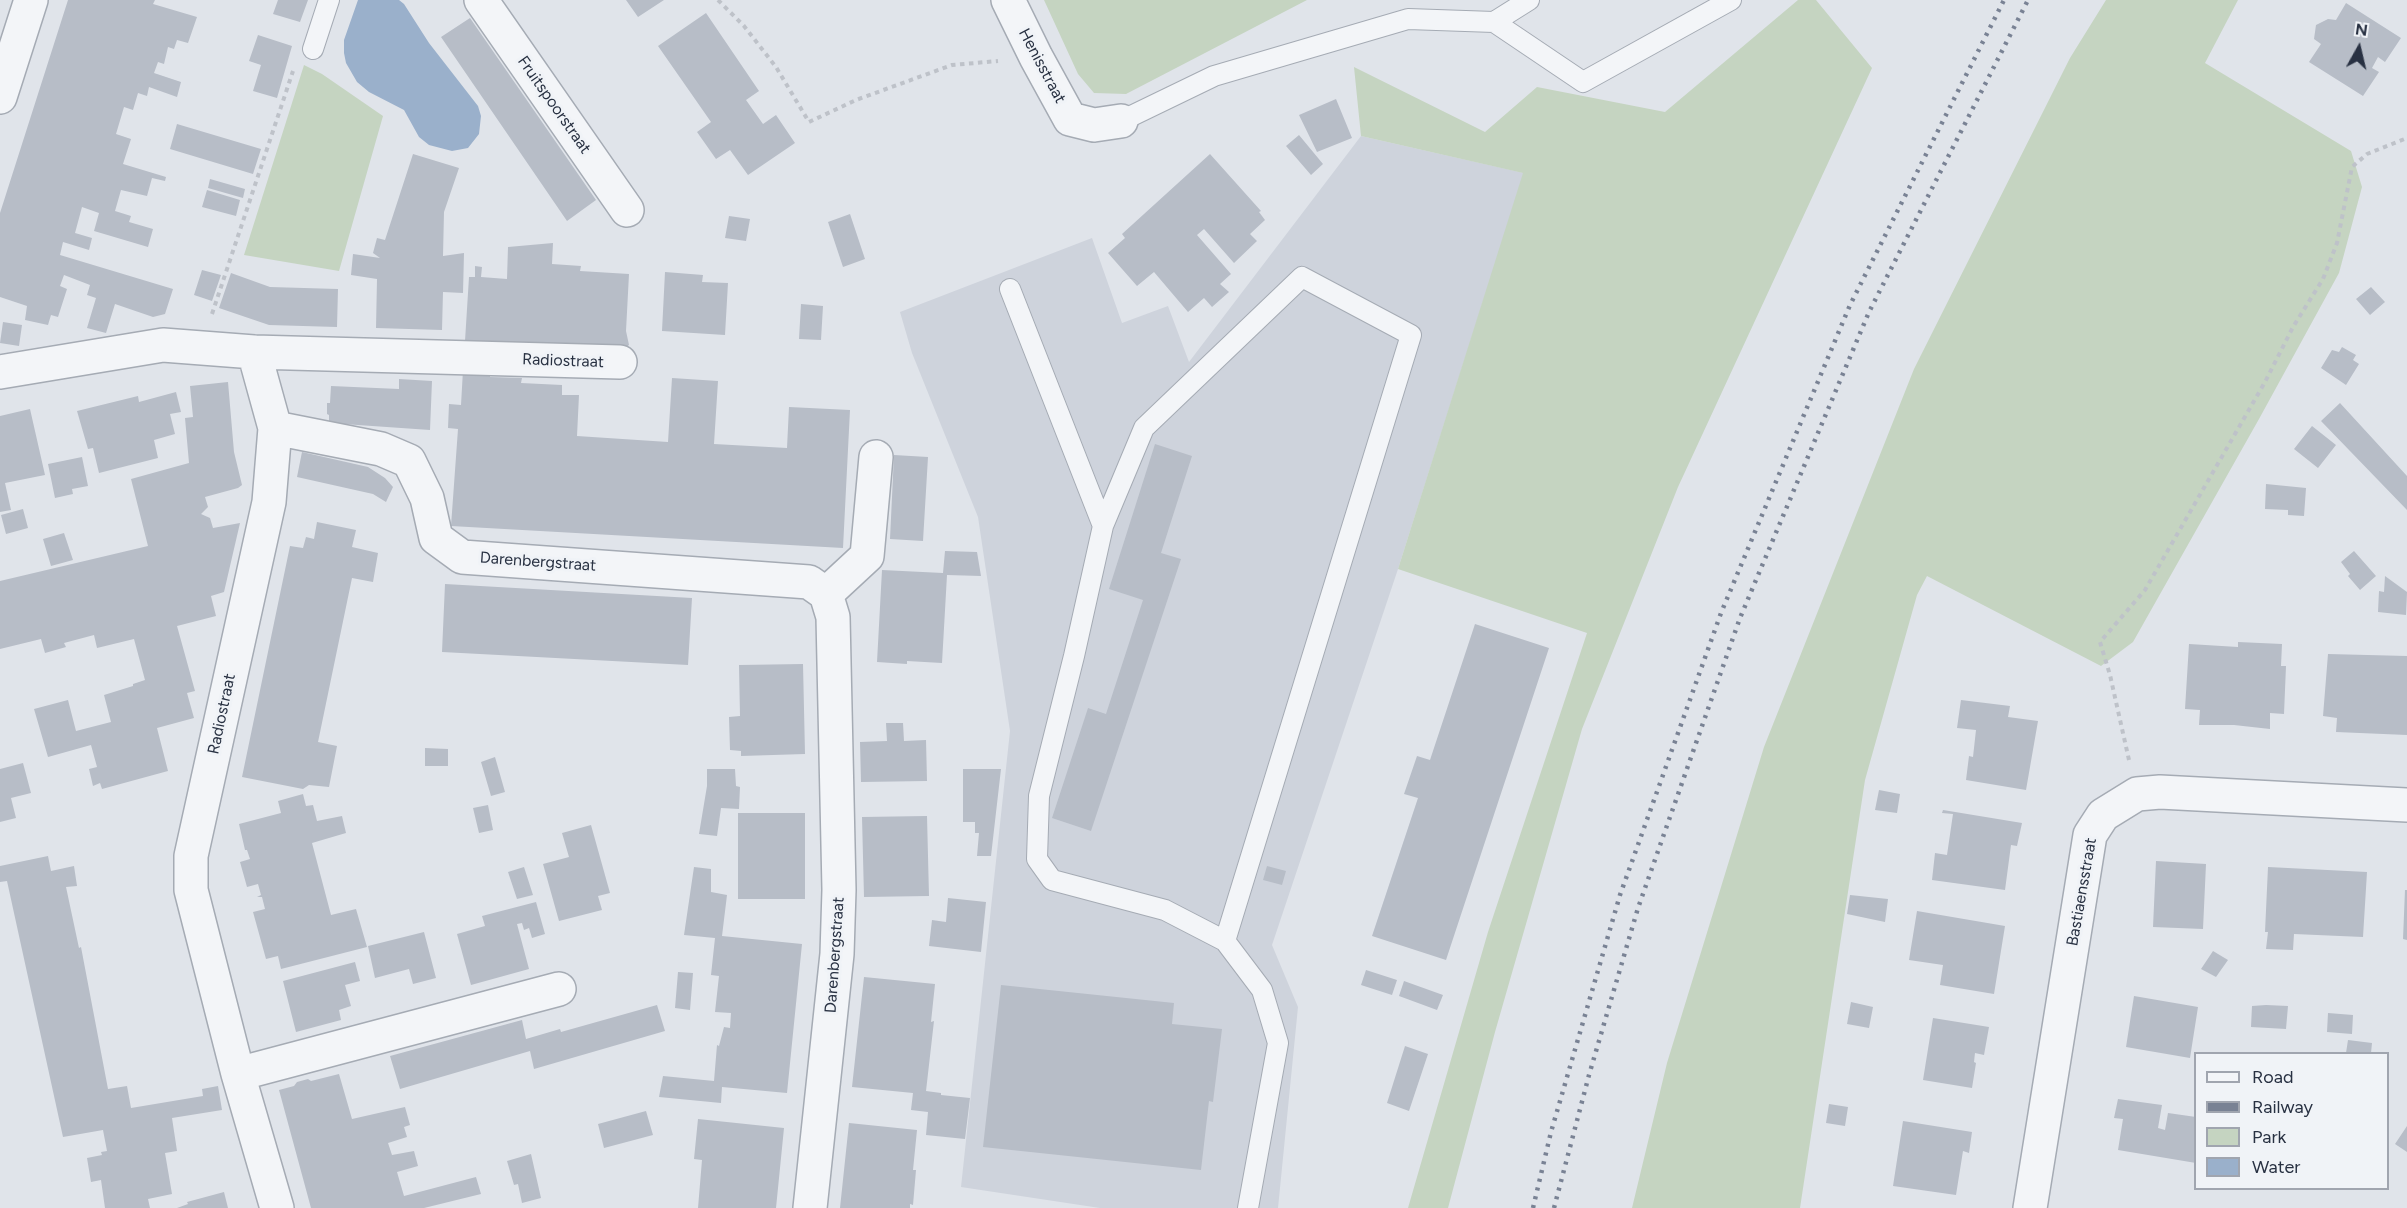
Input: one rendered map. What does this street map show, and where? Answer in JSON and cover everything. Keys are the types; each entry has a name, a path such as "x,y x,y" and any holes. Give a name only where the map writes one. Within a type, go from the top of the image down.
{"street":[{"path":"0,97 31,0"},
{"name":"Fruitspoorstraat","path":"481,0 627,210"},
{"name":"Henisstraat","path":"1008,0 1036,57 1071,119 1094,125 1121,121"},
{"name":"Radiostraat","path":"0,372 163,345 254,352 620,362"},
{"name":"Radiostraat","path":"254,352 274,428 269,502 191,856 191,890 238,1074 277,1208"},
{"name":"Darenbergstraat","path":"274,428 381,449 408,461 427,498 436,538 462,557 809,582 826,594 833,617 840,890 837,954 810,1208"},
{"path":"826,594 867,556 876,457"},
{"name":"Bastiaensstraat","path":"2030,1208 2090,835 2103,815 2137,794 2160,792 2407,805"},
{"path":"238,1074 559,989"}],"lane":[{"path":"313,49 329,0"},
{"path":"1494,22 1529,0"},
{"path":"1121,121 1214,75 1408,19 1494,22 1583,82 1731,0"},
{"path":"1225,941 1411,335 1302,277 1144,428 1103,526 1039,796 1037,859 1052,880 1166,910 1225,941 1262,990 1278,1043 1248,1208"},
{"path":"1010,289 1103,526"}],"path":[{"path":"718,0 744,26 776,67 809,122 856,100 952,65 1036,57"},
{"path":"206,347 213,309 295,64 313,49"},
{"path":"2137,794 2110,675 2100,642 2145,590 2265,382 2293,327 2323,279 2337,243 2352,168 2367,154 2407,138"}],"shaded area":[{"path":"1361,136 1524,173 1398,569 1272,945 1298,1007 1278,1208 1100,1208 961,1187 1010,731 978,517 912,353 900,312 1092,238 1122,323 1168,306 1189,362"}],"green space":[{"path":"1044,0 1307,0 1126,94 1094,93 1078,74"},
{"path":"1798,0 1816,0 1872,68 1678,487 1582,729 1495,1032 1448,1208 1408,1208 1488,932 1587,633 1398,569 1523,173 1361,136 1354,67 1485,132 1537,87 1665,112"},
{"path":"2106,0 2238,0 2205,63 2351,151 2362,187 2339,273 2133,642 2101,666 1927,576 1917,595 1865,780 1800,1208 1632,1208 1667,1063 1764,747 1914,369 2070,58"},
{"path":"304,65 322,74 383,116 339,271 244,255"}],"water":[{"path":"358,0 399,0 404,4 429,43 478,106 481,116 479,134 468,148 452,151 429,145 419,137 404,110 369,92 357,82 346,63 344,40"}],"building":[{"path":"68,0 155,0 153,4 197,17 188,43 177,40 174,49 168,47 164,64 158,62 154,73 181,82 177,97 149,87 147,96 138,93 133,110 124,107 116,134 131,139 123,164 166,177 165,181 152,178 147,196 121,190 115,211 131,216 129,222 153,229 148,247 94,231 99,213 82,207 75,233 92,238 89,250 63,242 60,255 173,289 165,314 153,317 115,304 106,333 87,328 96,298 87,295 90,285 64,275 60,286 67,289 58,317 51,315 48,325 25,320 27,306 0,297 0,213"},
{"path":"278,0 308,0 300,22 273,14"},
{"path":"626,0 664,0 638,17"},
{"path":"2346,3 2401,38 2385,62 2378,57 2372,68 2379,72 2363,96 2309,62 2321,44 2314,39 2316,25 2328,19 2336,20"},
{"path":"706,13 759,91 746,100 763,124 776,115 795,143 748,175 730,150 716,159 697,132 711,122 658,46"},
{"path":"470,18 596,200 567,221 441,37"},
{"path":"258,35 292,46 277,98 253,91 261,65 249,61"},
{"path":"1336,99 1352,138 1317,152 1299,115"},
{"path":"177,124 261,149 253,174 170,149"},
{"path":"1299,135 1323,164 1311,175 1286,146"},
{"path":"413,154 459,168 444,212 443,256 464,253 463,293 443,292 442,330 376,328 377,279 351,275 353,254 380,258 373,253 377,238 385,240"},
{"path":"1210,154 1261,211 1259,212 1265,220 1250,234 1257,241 1234,263 1204,229 1197,235 1231,274 1220,284 1229,292 1212,307 1204,298 1188,312 1154,272 1137,286 1108,253 1125,238 1122,234"},
{"path":"210,179 245,189 243,198 208,188"},
{"path":"207,190 240,200 236,216 202,207"},
{"path":"850,214 865,259 843,267 828,222"},
{"path":"729,216 750,219 746,241 725,238"},
{"path":"553,243 552,264 581,266 580,271 629,274 626,331 629,345 624,349 465,341 469,277 475,277 475,266 482,267 481,277 507,279 508,247"},
{"path":"202,270 221,275 212,301 194,295"},
{"path":"665,272 703,275 702,282 728,283 725,335 662,331"},
{"path":"231,273 270,287 338,289 337,327 269,325 219,308"},
{"path":"2371,287 2385,302 2370,315 2356,299"},
{"path":"801,304 823,306 821,340 799,339"},
{"path":"3,322 22,325 19,346 0,343"},
{"path":"2342,347 2356,355 2353,360 2359,364 2346,385 2321,368 2332,350 2339,352"},
{"path":"463,370 490,371 490,377 522,378 521,383 562,385 562,395 579,395 577,436 668,442 672,378 718,381 714,444 787,448 789,407 850,410 843,548 451,526 458,429 448,428 449,404 461,405"},
{"path":"399,379 432,381 430,430 329,423 327,403 330,403 331,386 399,389"},
{"path":"228,382 234,452 242,485 205,497 208,507 201,514 210,518 213,528 240,523 224,592 211,596 216,616 177,626 195,691 187,693 194,718 157,728 168,771 102,789 100,783 93,786 89,769 97,767 91,745 48,757 34,709 68,700 76,731 111,722 104,695 145,680 134,639 97,648 94,635 64,643 66,647 45,653 41,639 0,649 0,581 148,546 131,479 189,463 185,418 193,417 190,386"},
{"path":"176,392 181,412 170,414 175,434 154,440 158,458 99,473 93,448 88,449 77,411 138,396 139,402"},
{"path":"2340,403 2407,476 2407,510 2321,421"},
{"path":"30,409 45,475 5,483 11,510 0,512 0,416"},
{"path":"2312,426 2336,445 2318,468 2294,449"},
{"path":"1155,444 1192,456 1161,553 1181,559 1091,831 1052,818 1088,708 1106,714 1143,600 1109,589"},
{"path":"302,452 368,467 385,478 393,487 386,502 373,494 297,477"},
{"path":"894,455 928,457 923,541 890,539"},
{"path":"82,457 88,486 72,489 73,494 55,498 48,464"},
{"path":"2266,484 2306,488 2304,516 2288,515 2288,510 2265,509"},
{"path":"23,509 28,528 6,534 1,515"},
{"path":"317,522 356,530 352,547 378,553 373,582 352,578 318,742 337,746 329,787 309,785 303,789 242,777 290,546 303,548 306,537 314,539"},
{"path":"64,533 73,560 51,566 43,539"},
{"path":"945,551 977,552 981,576 947,575 942,663 877,662 882,570 943,573"},
{"path":"2354,551 2376,576 2360,590 2348,576 2350,574 2341,562"},
{"path":"2385,576 2407,592 2406,615 2378,612 2379,591 2384,592"},
{"path":"445,584 692,598 688,665 442,652"},
{"path":"1475,624 1549,648 1446,960 1372,936 1418,798 1404,794 1417,756 1430,760"},
{"path":"2238,642 2282,644 2281,666 2286,666 2284,714 2270,713 2270,729 2234,725 2199,725 2200,710 2185,709 2189,644 2238,647"},
{"path":"2328,654 2407,656 2407,735 2336,732 2337,718 2323,716"},
{"path":"803,664 805,754 741,756 741,751 730,750 729,717 740,716 739,665"},
{"path":"1961,700 2010,706 2008,717 2038,721 2026,790 1966,780 1969,756 1973,757 1976,730 1957,728"},
{"path":"886,723 903,723 904,741 926,740 927,781 861,782 860,742 887,741"},
{"path":"425,748 448,749 448,766 425,766"},
{"path":"495,757 505,792 491,796 481,762"},
{"path":"23,763 31,793 11,798 16,818 0,822 0,769"},
{"path":"707,769 735,769 736,786 740,787 739,809 721,808 717,836 699,834 707,786"},
{"path":"963,769 1001,769 991,856 977,856 979,833 975,833 975,822 963,822"},
{"path":"1879,790 1900,794 1897,813 1875,810"},
{"path":"303,794 306,806 313,805 317,821 342,816 346,833 312,843 331,915 356,909 367,947 281,969 278,956 266,959 253,912 265,909 262,897 257,897 261,895 258,884 247,887 240,862 250,859 245,850 239,824 281,813 278,801"},
{"path":"488,805 493,830 479,833 473,808"},
{"path":"1943,810 2022,823 2017,846 2011,845 2005,890 1932,880 1935,853 1947,855 1953,814 1942,813"},
{"path":"738,813 805,813 805,899 738,899"},
{"path":"927,816 929,896 864,897 862,817"},
{"path":"591,825 610,893 598,896 602,910 559,921 543,864 569,857 562,833"},
{"path":"48,856 51,871 74,866 77,886 66,887 79,948 81,947 108,1089 127,1086 131,1108 203,1096 202,1089 218,1086 222,1110 172,1118 177,1151 165,1153 172,1194 148,1199 150,1208 105,1208 101,1180 91,1182 87,1158 102,1155 101,1152 107,1151 103,1130 63,1137 7,881 0,882 0,866"},
{"path":"2156,861 2206,864 2203,929 2153,927"},
{"path":"1267,866 1286,871 1282,885 1263,880"},
{"path":"524,867 533,895 517,899 508,872"},
{"path":"694,867 711,869 711,892 727,895 722,936 802,944 787,1093 722,1087 721,1103 659,1097 663,1076 714,1081 717,1045 719,1046 724,1027 730,1028 731,1013 715,1012 719,976 711,975 715,938 684,935"},
{"path":"2268,867 2367,872 2363,937 2294,934 2293,950 2266,949"},
{"path":"2405,890 2407,890 2407,940 2403,939"},
{"path":"1850,895 1888,899 1885,922 1847,914"},
{"path":"948,898 986,902 981,952 929,946 932,920 946,922"},
{"path":"536,902 545,934 532,938 529,928 524,930 522,923 517,924 529,969 471,985 457,934 485,926 482,916"},
{"path":"1917,911 2005,926 1994,994 1940,985 1943,965 1909,960"},
{"path":"424,932 436,978 413,984 409,969 375,978 368,946"},
{"path":"2213,951 2228,960 2216,977 2201,969"},
{"path":"355,962 360,981 345,985 351,1006 339,1010 341,1020 296,1032 283,981"},
{"path":"1366,970 1397,980 1392,995 1361,985"},
{"path":"678,972 693,973 690,1010 675,1008"},
{"path":"864,977 935,984 931,1022 934,1021 926,1091 970,1098 965,1139 926,1135 928,1112 911,1110 913,1093 852,1087"},
{"path":"1404,981 1443,995 1437,1010 1399,996"},
{"path":"1001,985 1174,1003 1172,1024 1222,1029 1213,1102 1209,1101 1201,1170 983,1147"},
{"path":"2134,996 2198,1007 2190,1058 2126,1047"},
{"path":"1851,1002 1873,1007 1869,1028 1847,1024"},
{"path":"657,1005 665,1031 534,1069 530,1051 400,1089 390,1056 522,1020 526,1039 560,1029 561,1032"},
{"path":"2252,1006 2288,1006 2286,1029 2251,1027"},
{"path":"2328,1013 2353,1015 2352,1034 2327,1032"},
{"path":"1933,1018 1989,1027 1984,1055 1975,1053 1974,1062 1976,1063 1972,1088 1923,1080"},
{"path":"2348,1040 2372,1043 2371,1052 2346,1052"},
{"path":"1405,1046 1428,1054 1409,1111 1387,1103"},
{"path":"339,1074 352,1119 405,1107 410,1125 404,1127 407,1137 388,1143 392,1155 414,1151 418,1166 397,1172 404,1196 476,1177 481,1194 424,1208 311,1208 279,1090 308,1079 311,1081"},
{"path":"2118,1099 2162,1105 2158,1128 2165,1130 2168,1113 2194,1117 2194,1163 2118,1150 2123,1119 2114,1118"},
{"path":"1829,1104 1848,1107 1845,1126 1826,1123"},
{"path":"646,1111 653,1135 604,1148 598,1124"},
{"path":"698,1119 784,1128 776,1208 698,1208 702,1160 694,1159"},
{"path":"1903,1121 1972,1132 1969,1153 1963,1151 1956,1195 1893,1186"},
{"path":"849,1123 917,1130 913,1170 916,1170 913,1205 910,1204 910,1208 840,1208"},
{"path":"2407,1126 2407,1152 2395,1144"},
{"path":"531,1154 541,1198 522,1203 518,1184 514,1185 507,1161"},
{"path":"224,1192 228,1208 177,1208 188,1204 187,1202"}],"railway":[{"path":"1533,1208 1551,1132 1620,895 1721,613 1850,305 2004,0"},
{"path":"1554,1208 1589,1075 1638,908 1740,618 1869,312 2028,0"}]}
